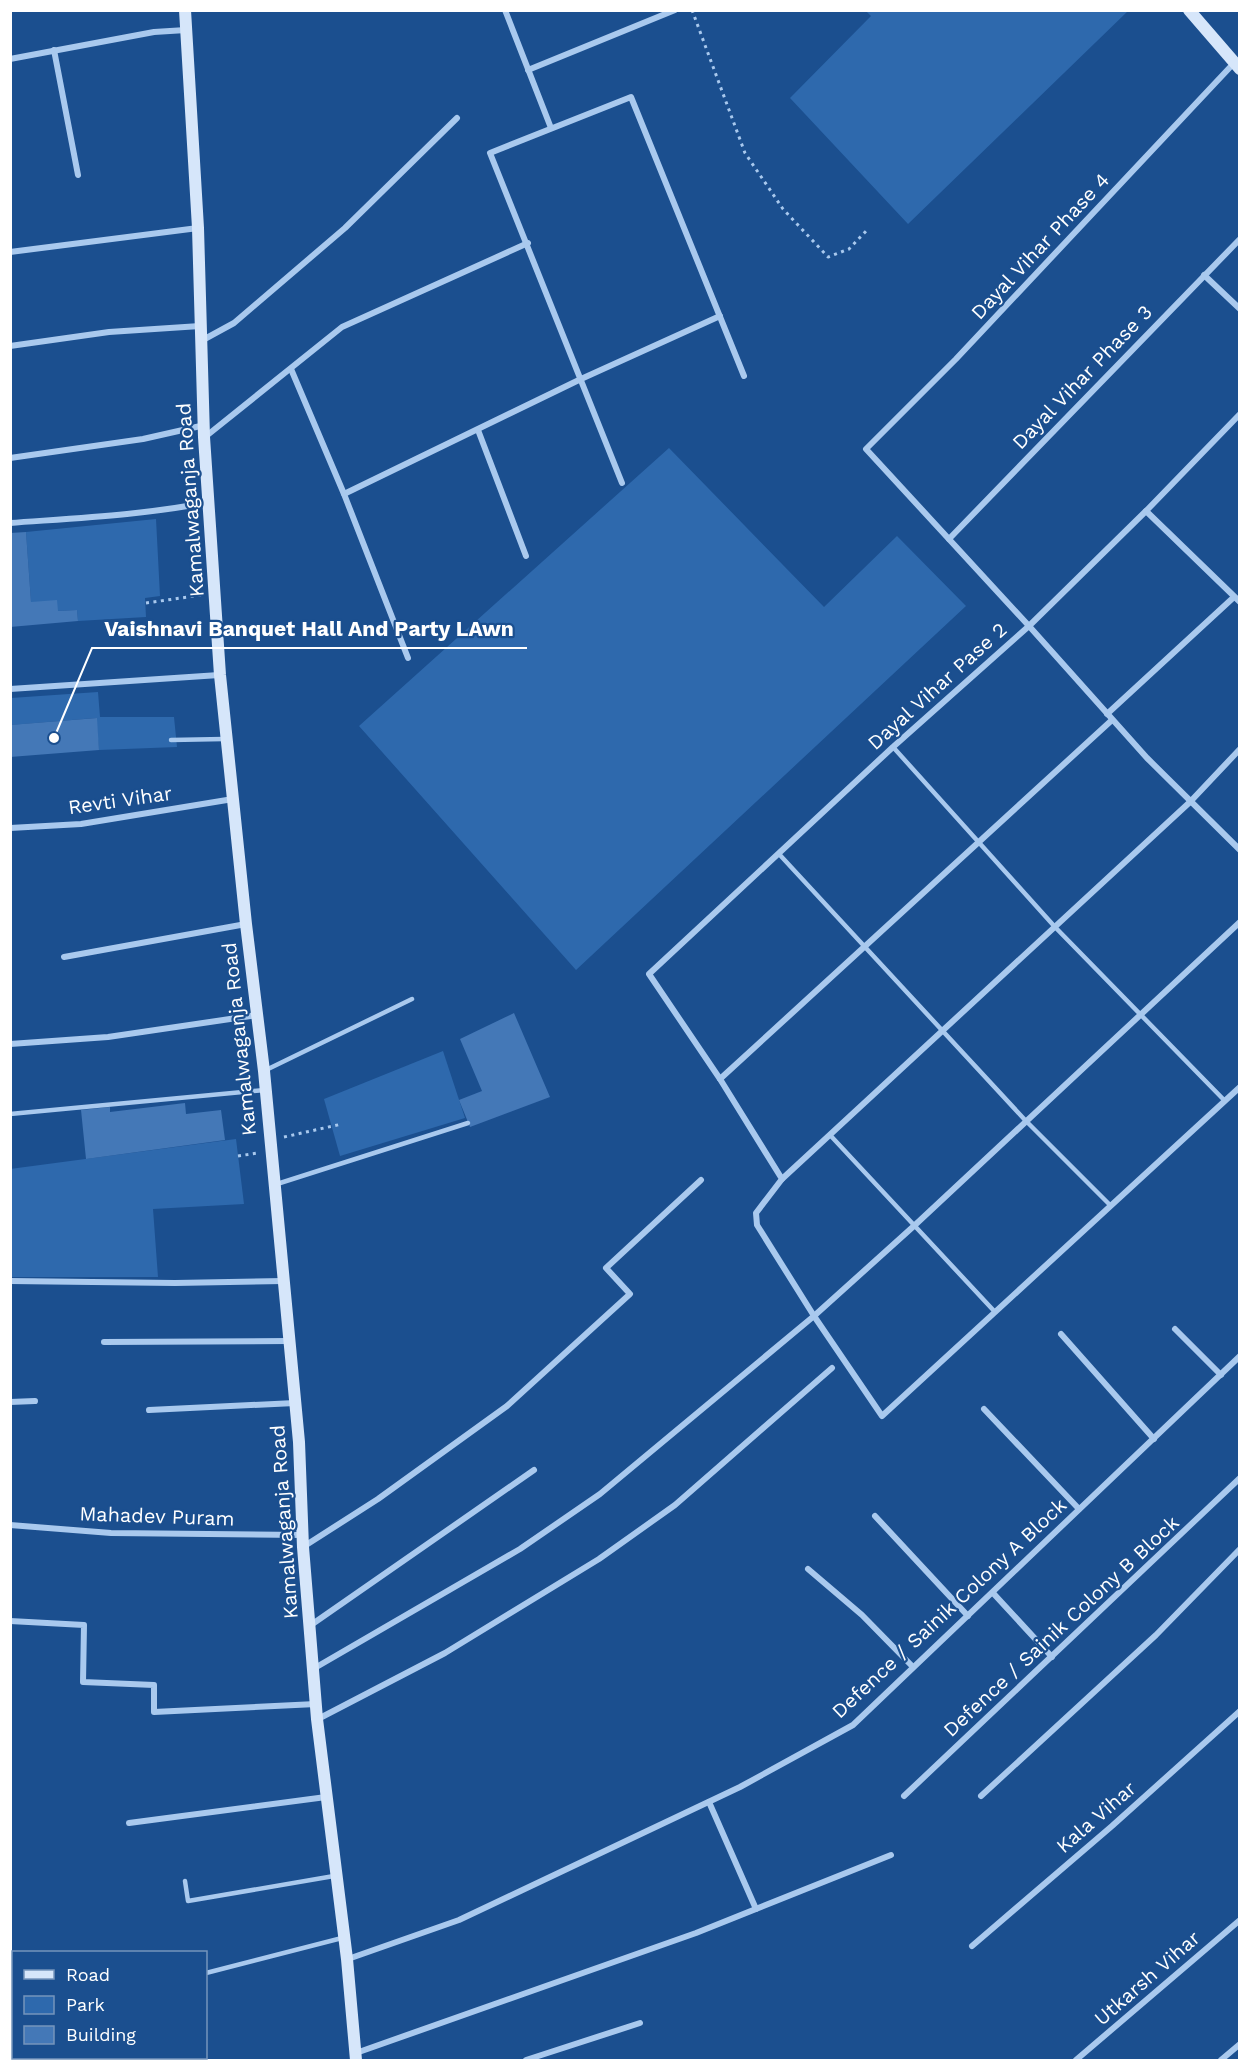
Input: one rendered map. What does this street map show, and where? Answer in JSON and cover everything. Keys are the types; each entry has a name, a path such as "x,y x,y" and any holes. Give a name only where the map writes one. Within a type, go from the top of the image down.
{"main road":[{"name":"Kamalwaganja Road","path":"185,10 198,228 200,341 220,675 266,1090 299,1442 302,1541 311,1625 317,1719 347,1959 356,2057"},
{"path":"1189,10 1237,66"}],"street":[{"path":"505,10 551,128"},
{"path":"528,70 675,10"},
{"path":"10,58 154,32 186,30"},
{"path":"54,50 78,176"},
{"name":"Dayal Vihar Phase 4","path":"949,539 866,449 956,359 1237,66"},
{"path":"622,483 528,243 490,153 631,97 744,376"},
{"path":"200,341 234,322 337,235 456,118"},
{"path":"10,252 198,228"},
{"name":"Dayal Vihar Phase 3","path":"949,539 1239,239"},
{"path":"10,458 205,431 291,369 342,327 528,243"},
{"path":"1204,275 1239,309"},
{"path":"344,494 581,379 720,316"},
{"path":"10,346 109,332 200,326"},
{"path":"291,369 344,494 408,658"},
{"name":"Dayal Vihar Pase 2","path":"720,1079 649,974 893,747 1029,626 1146,511 1239,414"},
{"path":"478,430 526,556"},
{"path":"10,523 128,515 210,501"},
{"path":"1146,511 1239,602"},
{"path":"949,539 1109,717 1239,850"},
{"path":"782,1179 720,1079 979,842 1234,597"},
{"path":"10,689 220,675"},
{"path":"1239,749 1190,801 782,1179 756,1213 757,1225 814,1316 882,1416 1239,1087"},
{"name":"Revti Vihar","path":"10,828 81,824 233,799"},
{"path":"313,1669 520,1549 600,1494 814,1316 915,1225 1139,1013 1239,922"},
{"path":"64,957 246,924"},
{"path":"10,1044 108,1037 257,1015"},
{"path":"302,1541 378,1499 507,1406 630,1294 606,1268 701,1180"},
{"path":"10,1281 175,1283 283,1281"},
{"path":"1175,1329 1221,1375"},
{"path":"1061,1334 1154,1439"},
{"path":"104,1342 288,1341"},
{"name":"Defence / Sainik Colony A Block","path":"347,1959 459,1920 740,1787 854,1725 1239,1356"},
{"path":"317,1719 445,1653 599,1559 675,1505 832,1368"},
{"path":"10,1402 35,1401"},
{"path":"149,1410 295,1403"},
{"path":"984,1409 1079,1509"},
{"path":"311,1625 534,1470"},
{"name":"Defence / Sainik Colony B Block","path":"904,1796 1239,1478"},
{"path":"875,1516 968,1616"},
{"name":"Mahadev Puram","path":"10,1525 111,1533 302,1541"},
{"path":"981,1796 1156,1635 1239,1549"},
{"path":"807,1569 861,1615 913,1666"},
{"path":"993,1593 1052,1657"},
{"path":"10,1621 84,1625 83,1682 154,1685 154,1712 316,1704"},
{"name":"Kala Vihar","path":"972,1946 1112,1826 1239,1711"},
{"path":"129,1823 326,1797"},
{"path":"708,1802 756,1909"},
{"path":"356,2057 696,1933 891,1855"},
{"name":"Utkarsh Vihar","path":"1077,2061 1239,1920"},
{"path":"526,2061 640,2023"},
{"path":"1221,2061 1239,2044"}],"lane":[{"path":"171,740 227,739"},
{"path":"893,747 1055,927 1225,1101"},
{"path":"779,854 1025,1120 1110,1205"},
{"path":"264,1071 412,999"},
{"path":"10,1114 266,1090"},
{"path":"274,1184 468,1123"},
{"path":"830,1135 995,1312"},
{"path":"185,1881 188,1901 336,1876"},
{"path":"207,1973 344,1937"}],"path":[{"path":"692,10 745,153 783,209 828,256 849,249 868,229"},
{"path":"146,603 215,593"},
{"path":"238,1156 342,1124"}],"green space":[{"path":"866,11 1128,11 908,224 790,98 871,16"},
{"path":"669,448 824,607 897,536 966,606 576,970 359,726"},
{"path":"156,519 160,596 145,598 146,617 78,621 77,610 58,611 31,602 26,532"},
{"path":"98,692 100,717 174,717 177,747 99,750 96,718 11,725 11,698"},
{"path":"443,1051 465,1118 340,1156 324,1099"},
{"path":"236,1139 244,1204 153,1209 158,1277 11,1277 10,1169"}],"building":[{"path":"26,532 31,602 57,600 58,611 77,610 78,621 10,627 10,533"},
{"path":"97,718 99,750 10,757 10,725"},
{"path":"514,1013 550,1097 470,1127 459,1100 482,1091 460,1039"},
{"path":"185,1103 186,1114 221,1110 225,1140 86,1159 81,1110 110,1107 110,1112"}],"place":[{"name":"Vaishnavi Banquet Hall And Party LAwn","path":"54,738"}]}
